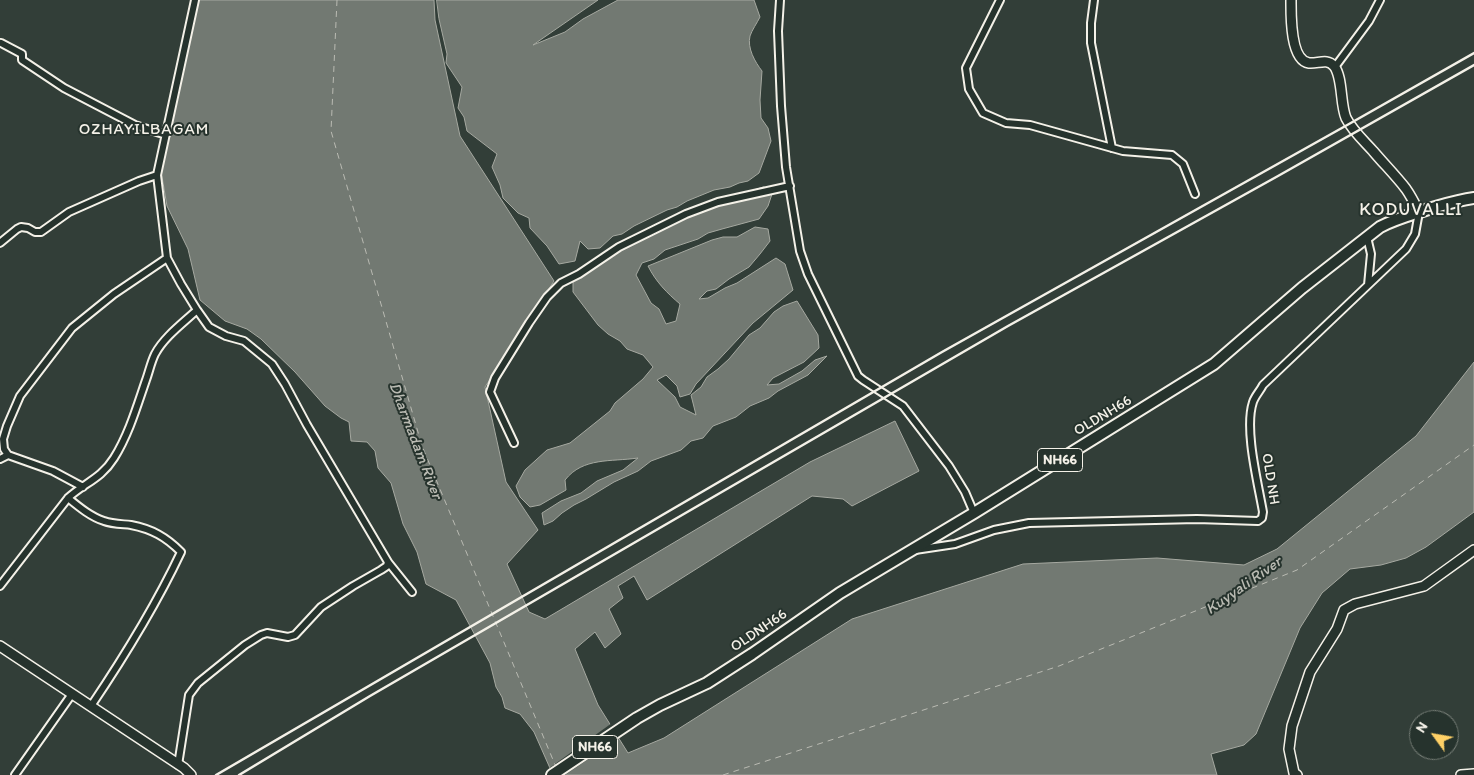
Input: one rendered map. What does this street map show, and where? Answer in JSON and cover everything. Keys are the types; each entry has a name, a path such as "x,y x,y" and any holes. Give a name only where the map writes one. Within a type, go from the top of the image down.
{"main road":[{"path":"1291,0 1293,34 1298,55 1308,63 1326,61 1335,67 1338,73 1343,106 1349,124 1406,190 1419,212"},
{"name":"OLDNH66","path":"552,775 637,718 707,683 840,593 974,513 1214,364 1302,288 1367,237 1394,220 1462,199 1474,198"},
{"path":"1295,774 1289,749 1292,726 1310,672 1337,629 1344,610 1355,604 1424,586 1474,550"},
{"path":"0,646 191,775"},
{"path":"1461,775 1474,774"}],"street":[{"path":"195,0 157,175 167,258 197,310 209,326 226,336 244,341 272,364 388,562 412,592"},
{"path":"780,0 778,31 786,167 800,251 808,274 858,376 903,406 949,466 965,492 974,513"},
{"path":"1000,0 966,68 969,89 982,113 1006,124 1030,125 1123,151 1172,155 1183,164 1195,194"},
{"path":"1094,0 1091,43 1112,148"},
{"path":"1335,67 1369,21 1380,0"},
{"path":"1,43 22,54 22,60 64,88 135,125 166,135"},
{"path":"0,243 16,229 21,227 41,232 69,212 157,175"},
{"path":"514,444 490,392 494,378 529,323 561,283 580,274 618,247 686,214 718,202 790,186"},
{"name":"OLD NH","path":"909,551 955,544 994,530 1029,523 1197,519 1258,521 1262,518 1263,512 1251,434 1250,416 1254,401 1263,385 1406,249 1415,234 1419,212"},
{"path":"1367,237 1371,254 1368,285"},
{"path":"83,487 54,471 8,455 4,449 3,439 7,426 20,396 72,328 114,294 167,258"},
{"path":"0,586 68,498 75,491 101,474 114,458 133,418 154,356 172,333 197,310"},
{"path":"0,459 8,455"},
{"path":"68,498 104,522 151,530 168,539 181,552 173,570 140,627 91,706"},
{"path":"178,765 189,695 198,683 261,634 295,636 321,607 387,566 388,562"},
{"path":"15,775 72,694"}],"water":[{"path":"199,0 434,0 435,20 460,136 554,281 485,387 506,482 538,530 507,564 529,612 545,619 810,462 895,421 919,471 852,506 843,499 812,496 647,600 634,576 618,586 623,598 609,609 621,634 605,648 595,632 575,649 598,705 628,753 664,738 852,619 1023,564 1157,558 1244,565 1277,549 1416,436 1474,362 1474,512 1426,547 1406,558 1381,565 1350,569 1322,593 1300,628 1256,734 1244,745 1211,754 1217,775 553,775 534,732 520,714 505,708 502,697 496,687 490,663 456,600 426,584 417,552 403,524 391,483 378,468 375,451 367,442 351,441 349,422 325,406 295,372 261,339 247,329 225,321 200,300 188,249 167,206 161,171"},
{"path":"437,0 598,0 533,45 565,32 583,19 618,0 754,0 760,17 749,41 754,59 762,71 761,118 768,128 771,141 759,173 748,181 714,190 667,210 622,234 613,236 600,248 588,249 580,241 575,261 559,264 547,246 530,228 529,218 518,213 503,198 500,185 492,167 497,154 467,131 464,117 458,108 462,87 446,63 447,54"},
{"path":"764,187 773,191 768,206 759,219 708,233 698,239 665,250 654,259 642,263 636,275 651,303 659,309 666,324 676,321 680,304 662,287 648,266 712,240 723,237 737,237 755,227 768,229 770,241 760,254 749,267 716,289 707,291 699,299 708,298 737,283 776,258 785,264 793,290 753,323 696,384 690,394 680,397 677,386 666,375 657,380 675,397 680,407 696,415 691,395 774,312 783,306 797,301 818,335 819,348 804,362 773,378 767,385 779,384 802,371 815,360 827,356 808,375 769,398 750,406 736,417 713,426 703,438 691,441 681,450 651,461 638,471 614,482 544,525 542,513 561,501 581,493 597,481 623,470 638,458 598,462 580,467 565,480 566,490 540,505 530,507 520,497 516,486 525,470 547,450 570,443 610,411 615,403 643,379 653,367 643,355 627,349 620,341 598,325 573,292 573,280 635,238 733,197"}],"pier":[{"path":"612,723 621,737 565,775 550,775 548,769"}],"ferry route":[{"path":"337,0 331,131 422,446 556,767"},
{"path":"723,775 1059,666 1297,570 1474,445"}],"railway":[{"path":"216,775 942,352 1474,53"},
{"path":"239,775 370,696 1008,326 1474,65"}],"district":[{"name":"OZHAYILBAGAM","path":"144,130"},
{"name":"KODUVALLI","path":"1411,210"}],"water label":[{"name":"Dharmadam River","path":"415,441"},
{"name":"Kuyyali River","path":"1244,586"}]}
